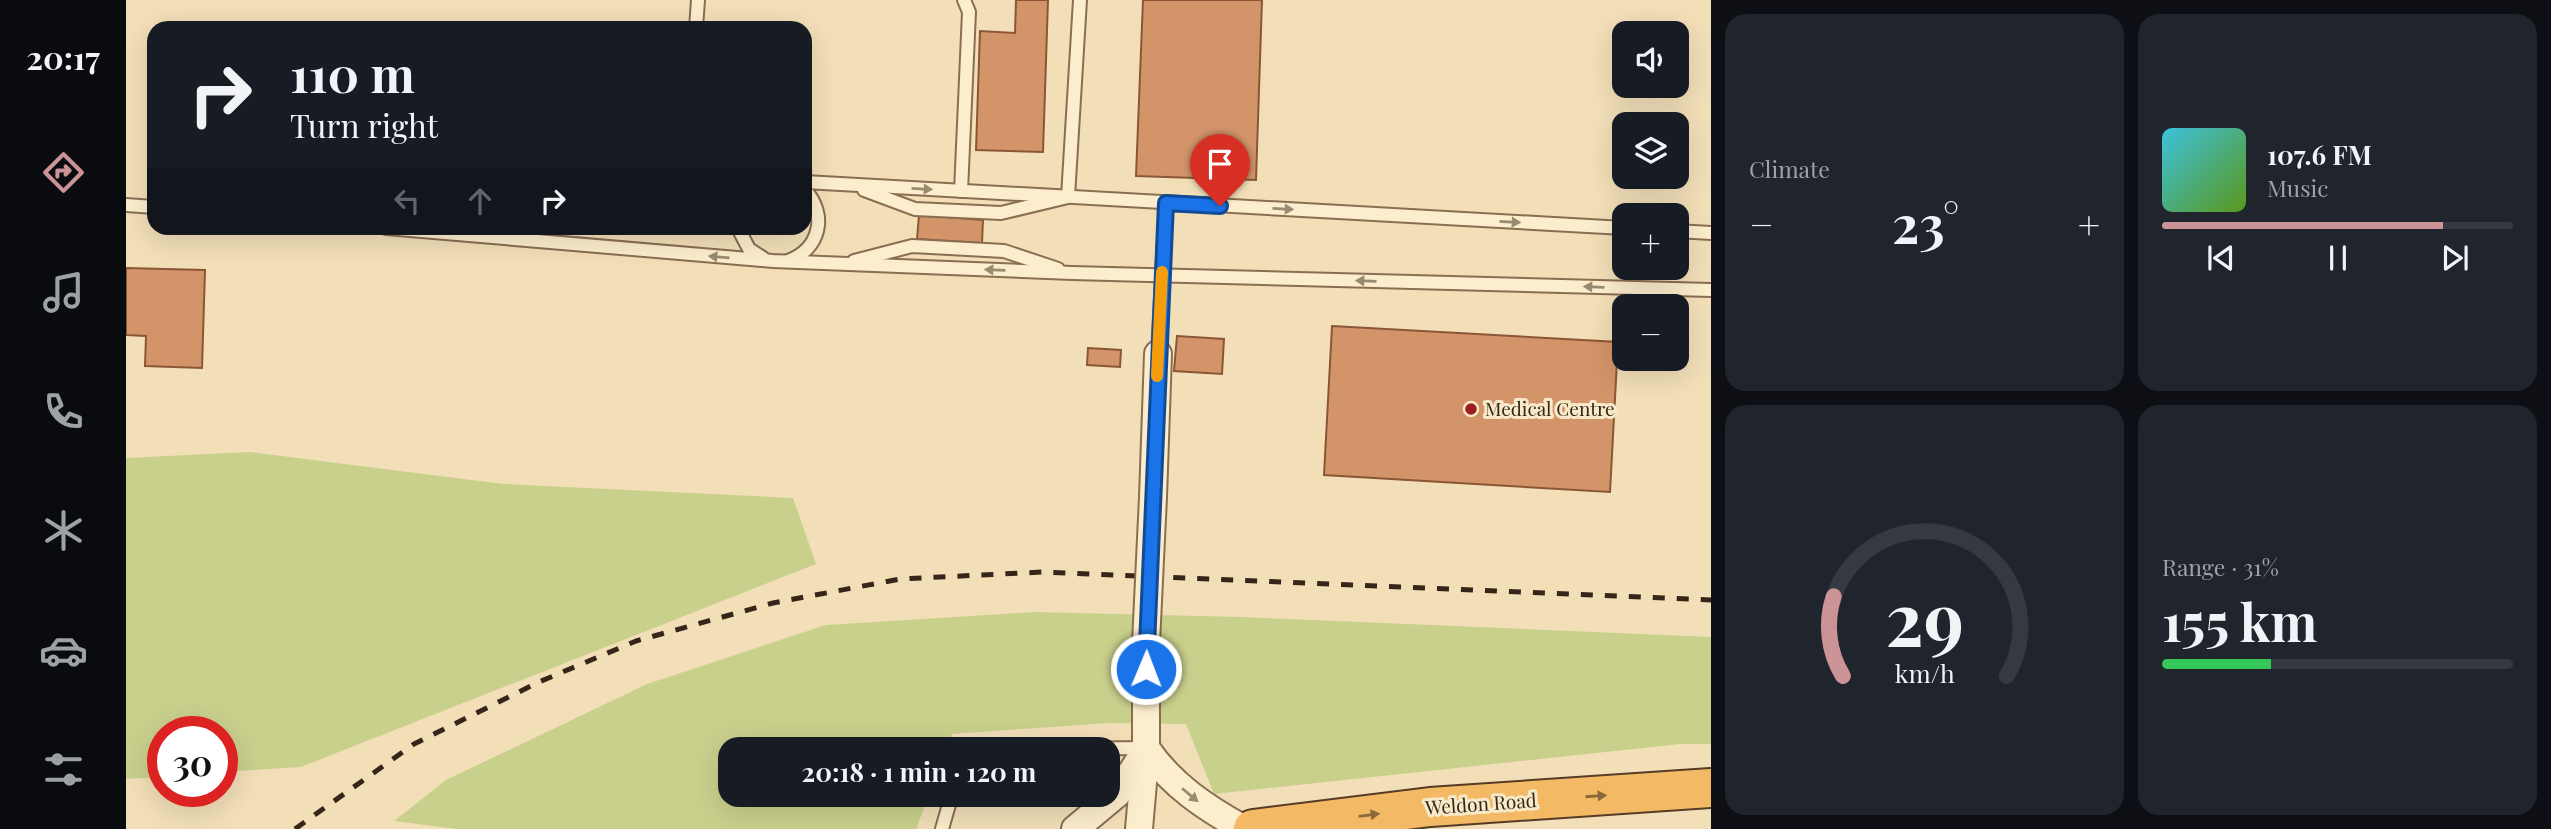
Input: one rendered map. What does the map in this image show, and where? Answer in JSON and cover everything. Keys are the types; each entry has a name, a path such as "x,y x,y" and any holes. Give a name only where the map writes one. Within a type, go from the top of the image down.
{"highway":[{"name":"Weldon Road","path":"1253,829 1430,807 1711,788"}],"street":[{"path":"1139,829 1146,748 1146,643 1158,354"},
{"path":"1075,829 1117,794 1146,748"},
{"path":"1146,748 1162,772 1206,808 1244,829"}],"lane":[{"path":"696,21 698,0"},
{"path":"961,191 969,12 964,0"},
{"path":"1068,197 1080,0"},
{"path":"812,182 1612,227"},
{"path":"850,185 915,209 927,210 1001,213 1068,197"},
{"path":"126,203 147,201"},
{"path":"742,235 749,249 773,261 799,257 816,237 818,211 812,201"},
{"path":"126,203 147,206"},
{"path":"1158,354 1166,203"},
{"path":"1689,232 1711,233"},
{"path":"468,235 773,261 840,264 1711,290"},
{"path":"840,264 912,246 1004,251 1072,273"},
{"path":"1120,748 1146,748"},
{"path":"942,829 948,807"}],"green space":[{"path":"250,452 503,484 793,498 816,564 301,767 238,771 238,716 147,716 147,778 126,779 126,458"},
{"path":"1034,612 1242,617 1711,637 1711,744 1680,744 1214,794 1186,724 1108,723 952,734 951,737 718,737 718,807 924,807 916,829 456,829 394,821 446,780 647,684 826,625"}],"building":[{"path":"1016,0 1048,0 1043,152 976,150 980,31 1015,33"},
{"path":"1143,0 1262,0 1256,180 1136,176"},
{"path":"919,215 983,220 982,243 917,239"},
{"path":"126,268 205,270 202,368 145,366 146,336 126,335"},
{"name":"Medical Centre","path":"1332,326 1612,342 1612,371 1616,371 1610,492 1324,475"},
{"path":"1177,336 1224,339 1222,374 1174,371"},
{"path":"1088,348 1121,350 1120,367 1087,365"}],"railway":[{"path":"295,829 414,744 539,682 636,641 773,603 900,579 1043,572 1711,600"}],"slow traffic":[{"path":"1157,376 1162,272"}],"place":[{"name":"Medical Centre","path":"1471,409"}],"route":[{"path":"1146,669 1166,203 1220,206"}]}
